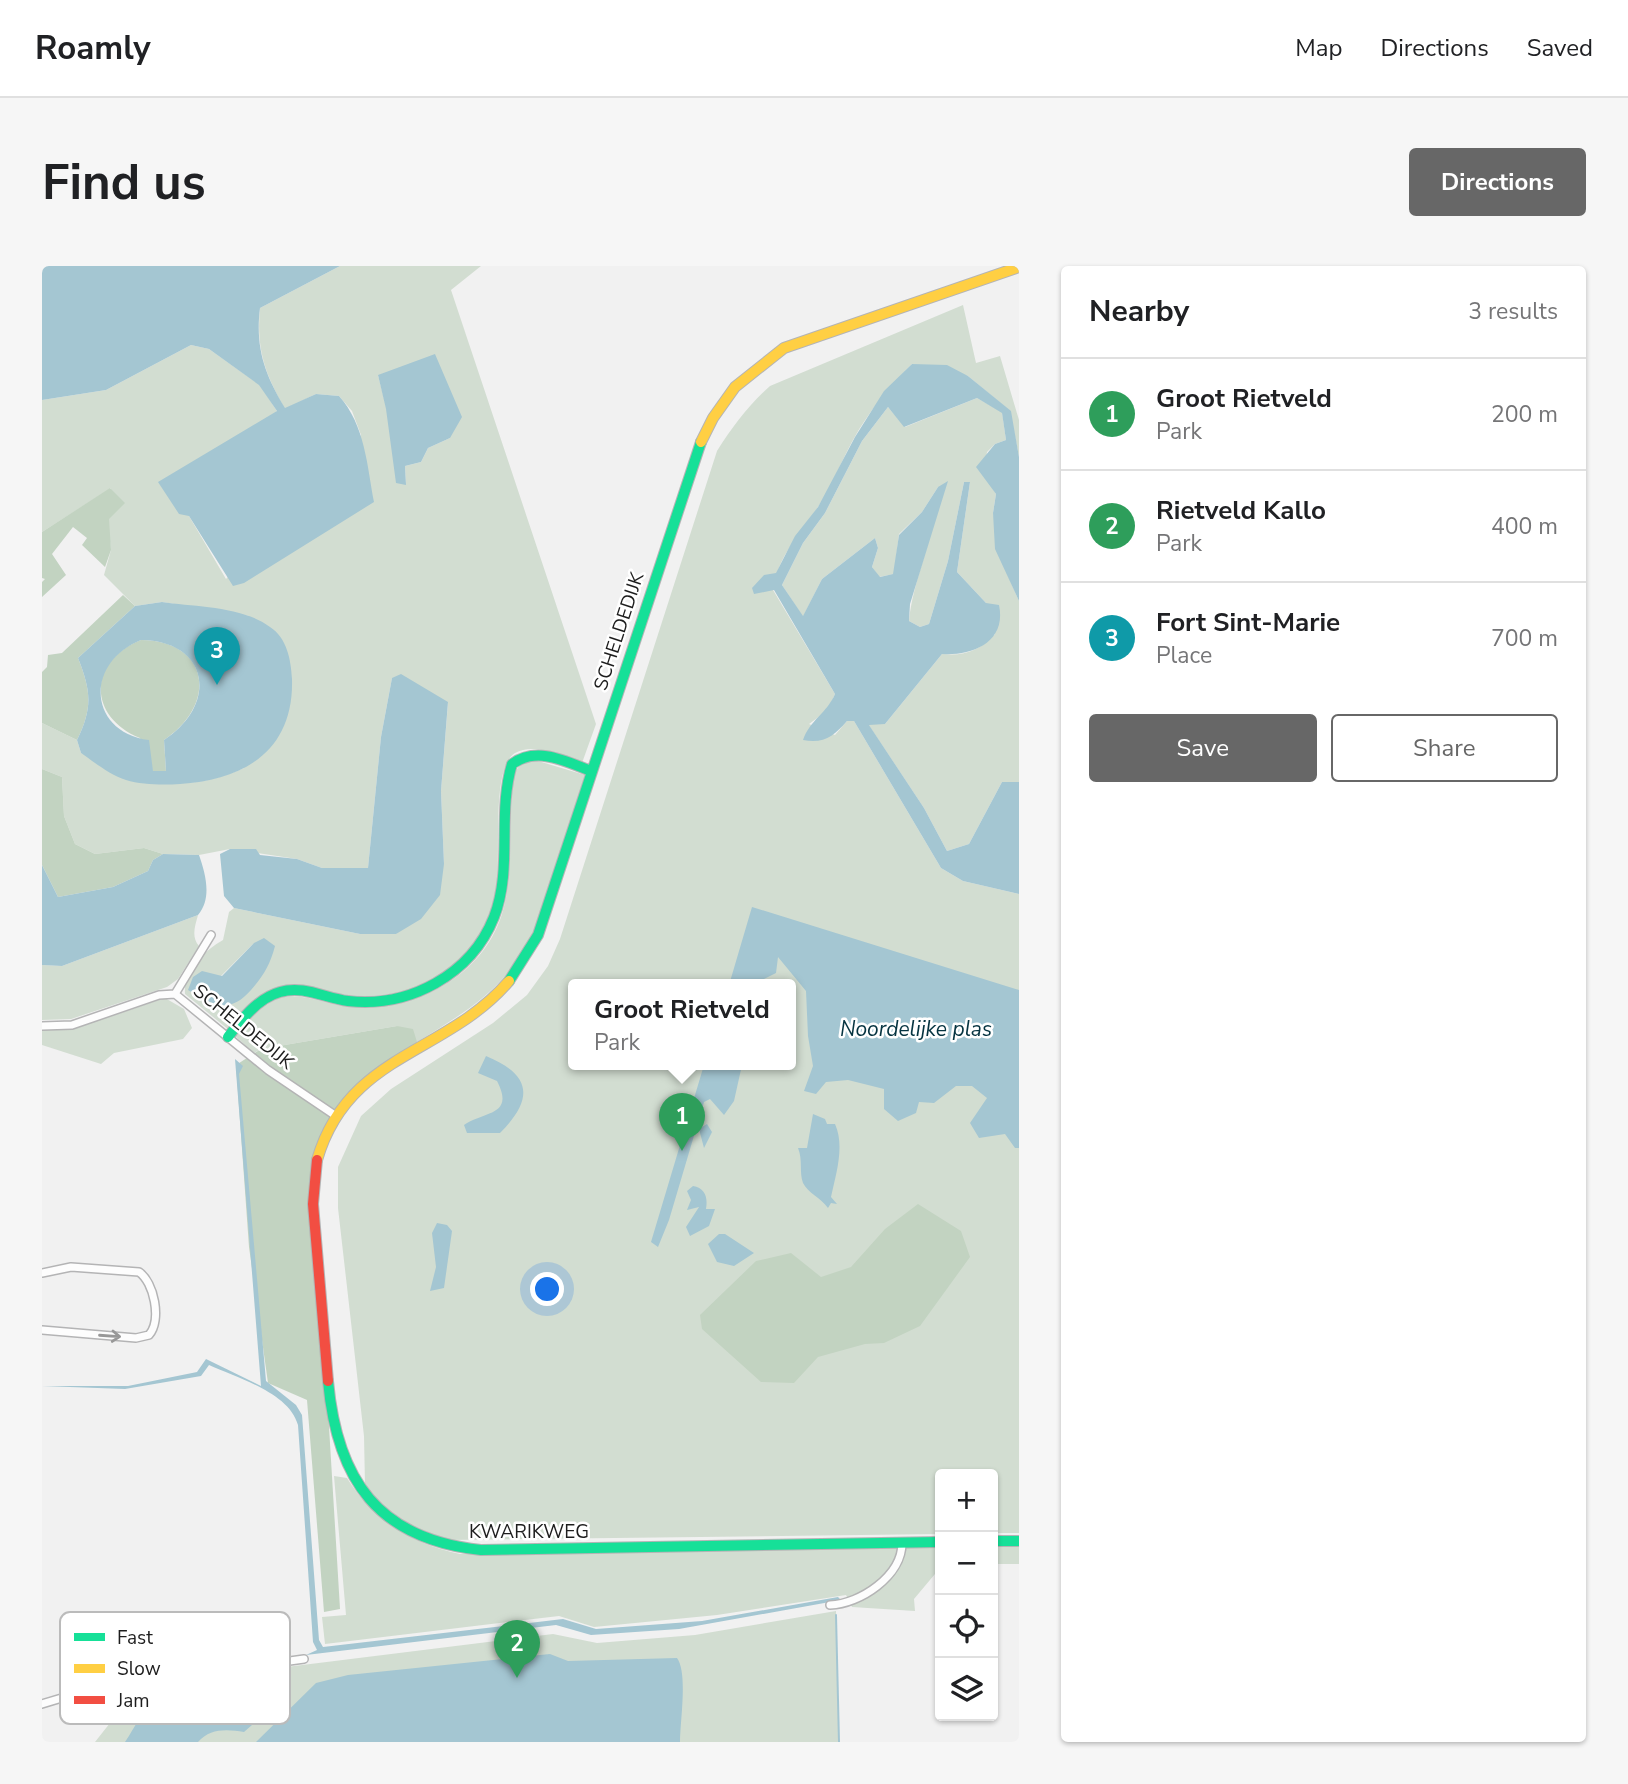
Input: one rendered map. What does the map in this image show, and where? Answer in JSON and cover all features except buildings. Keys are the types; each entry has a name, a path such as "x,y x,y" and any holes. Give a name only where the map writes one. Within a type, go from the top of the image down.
{"street":[{"name":"SCHELDEDIJK","path":"42,1026 72,1025 159,995 175,994 268,1070 337,1113 380,1071 482,1007 525,960 538,935 687,476 715,411 730,390 756,364 785,348 988,280 1019,267"},
{"path":"228,1037 266,999 280,992 297,990 352,1001 380,1001 432,987 460,967 480,944 495,916 502,886 503,818 512,764 518,757 538,755 591,771"},
{"path":"175,994 211,935"},
{"name":"KWARIKWEG","path":"337,1113 323,1142 313,1190 333,1425 344,1461 360,1490 396,1524 444,1546 481,1550 935,1542"},
{"path":"42,1273 71,1267 139,1272 149,1283 156,1321 149,1335 136,1338 42,1330"},
{"path":"998,1541 1019,1541"},
{"path":"830,1605 860,1599 879,1583 899,1561 902,1543"},
{"path":"290,1660 304,1658"},
{"path":"42,1704 60,1699"}],"shaded area":[{"path":"340,266 481,266 451,290 596,724 582,763 531,749 515,753 507,762 502,776 498,815 498,874 493,902 475,941 447,970 431,981 413,988 374,996 354,996 284,986 257,1000 229,1030 185,994 185,985 196,962 223,940 229,912 234,908 360,934 396,934 444,864 441,791 448,703 392,678 381,737 368,868 322,868 297,859 230,849 199,855 163,854 144,848 95,854 75,844 64,816 62,777 42,769 42,723 77,740 81,753 161,781 198,782 244,768 249,616 162,602 135,606 104,575 111,550 108,524 111,488 42,532 42,400 106,390 191,345 209,349 260,385 277,411 189,516 226,579 361,435 352,411 339,396 316,394 285,409 272,384 261,349 260,308","holes":["378,375 450,438 428,448 421,462 405,466 406,485","254,943 210,1003 221,976"]},
{"path":"963,305 976,363 1000,356 1019,420 1019,457 1010,411 968,376 912,364 859,429 823,499 785,556 773,590 835,694 828,710 809,724 835,735 847,721 854,721 941,868 963,881 1019,894 1019,1533 998,1533 998,1469 935,1469 935,1534 447,1540 413,1526 384,1507 365,1485 364,1436 338,1208 338,1167 361,1116 391,1089 493,1023 527,995 548,966 560,939 717,451 741,417 770,386"},
{"path":"977,398 1002,412 1006,440 995,444 987,452 984,474 996,494 993,513 1009,578 1019,601 1019,782 1002,782 969,844 947,851 924,808 868,724 885,724 942,654 971,651 995,634 986,603 957,572 970,482 964,482 948,561 929,624 920,627 909,621 915,587 933,522 938,487 922,512 899,534 894,574 879,577 872,567 878,548 875,538 822,579 803,617 782,585 803,543 825,513 862,441 888,407 905,427"},
{"path":"538,761 585,775 534,933 498,984 469,1008 417,1042 397,1026 261,1049 254,1053 234,1035 263,1007 284,997 301,997 352,1007 375,1007 421,996 461,973 478,957 491,939 501,917 510,864 514,774 521,763"},
{"path":"198,915 194,935 199,946 178,979 167,987 71,1019 42,1020 42,965 62,966"},
{"path":"165,998 184,1009 192,1028 183,1039 114,1053 101,1064 42,1045 42,1028 74,1026"},
{"path":"334,1476 347,1478 369,1506 395,1528 426,1544 460,1554 935,1547 935,1574 914,1599 915,1611 852,1607 846,1595 717,1615 594,1627 559,1616 325,1644 322,1617 346,1615"},
{"path":"998,1546 1019,1546 1019,1564 998,1564"},
{"path":"836,1611 839,1742 95,1742 109,1724 290,1724 290,1666 553,1634 597,1643 695,1635"}],"green space":[{"path":"110,488 125,503 109,519 111,550 105,567 82,545 87,538 73,527 52,554 66,575 42,597 42,582 45,579 42,578 42,532"},
{"path":"123,595 135,606 78,658 88,690 88,708 77,740 42,723 42,672 47,667 48,655 62,653"},
{"path":"141,640 164,643 181,651 193,663 199,677 199,693 193,709 181,725 164,740 166,771 153,772 140,738 110,716 103,703 103,674 111,661 124,649"},
{"path":"42,769 62,777 64,816 75,844 95,854 144,848 163,854 153,860 148,871 113,887 58,897 42,865"},
{"path":"397,1026 413,1029 417,1042 366,1079 340,1105 330,1120 313,1161 340,1609 324,1612 307,1400 268,1383 249,1247 236,1065 261,1049"},
{"path":"918,1204 961,1231 970,1257 920,1326 884,1343 865,1344 818,1357 794,1383 761,1382 702,1329 700,1315 756,1261 791,1253 821,1277 851,1267 885,1229"}],"water":[{"path":"42,266 340,266 260,308 260,349 272,384 285,408 316,394 339,396 348,407 364,446 374,502 244,583 233,586 189,516 179,514 158,482 277,411 259,385 209,349 191,345 106,390 42,400"},
{"path":"435,354 462,417 450,438 428,448 421,462 405,466 406,485 396,483 386,409 378,375"},
{"path":"912,364 947,365 968,376 1011,411 1019,457 1019,601 995,549 993,513 996,494 976,467 995,444 1006,440 1002,413 977,398 904,427 888,407 862,441 825,513 803,543 782,585 803,616 822,579 875,538 878,548 872,567 880,577 893,574 899,535 922,512 938,487 948,481 910,604 909,621 920,627 929,624 948,561 964,482 970,482 957,572 986,603 999,605 998,629 992,638 975,649 964,653 942,654 885,724 869,725 924,808 947,851 969,844 1002,782 1019,782 1019,894 963,881 941,868 854,721 847,721 833,735 823,740 803,740 835,694 774,590 754,594 752,588 764,575 776,573 795,536 818,507 855,437 884,391"},
{"path":"162,602 232,611 259,620 276,632 287,650 291,664 290,704 284,725 275,742 261,757 245,768 225,776 180,784 160,784 139,783 120,778 81,753 77,740 86,718 88,690 78,658 135,606","holes":["141,640 164,643 181,651 193,663 199,677 199,693 193,709 182,725 164,740 166,771 153,771 149,740 129,734 114,724 105,711 101,696 102,680 110,664 122,651"]},
{"path":"401,674 448,702 441,791 444,864 440,895 421,919 396,934 360,934 234,908 224,896 220,854 230,849 256,849 260,855 297,859 322,868 368,868 381,737 392,678"},
{"path":"163,854 199,855 206,894 198,915 62,966 42,965 42,865 58,897 113,887 148,871 153,860"},
{"name":"Noordelijke plas","path":"752,907 1019,990 1019,1148 1015,1148 1005,1134 979,1138 970,1123 987,1098 972,1086 956,1086 934,1103 919,1102 916,1113 898,1121 884,1109 884,1089 848,1080 826,1082 816,1094 804,1091 813,1066 808,1036 806,991 778,957 776,973 764,979 731,979"},
{"path":"264,938 275,946 271,959 260,979 243,998 235,1003 221,1005 188,990 193,977 202,971 222,976 254,943"},
{"path":"486,1056 501,1063 520,1080 523,1099 511,1121 500,1133 467,1133 464,1125 495,1111 502,1101 502,1092 497,1081 478,1073"},
{"path":"235,1059 243,1066 239,1074 266,1381 296,1405 302,1415 319,1640 323,1647 563,1619 596,1629 702,1621 838,1597 841,1600 679,1629 591,1635 556,1625 306,1655 317,1650 313,1642 298,1425 293,1413 261,1388 209,1365 201,1376 125,1389 42,1386 128,1386 197,1372 206,1359 261,1386"},
{"path":"703,1070 741,1070 734,1101 724,1115 710,1099 704,1102 669,1220 658,1247 651,1242"},
{"path":"813,1114 825,1119 827,1124 835,1124 838,1133 839,1160 831,1197 837,1204 831,1203 828,1208 808,1190 802,1179 798,1148 807,1148"},
{"path":"707,1124 712,1132 704,1148 699,1129"},
{"path":"693,1186 705,1194 706,1209 715,1209 709,1226 690,1236 686,1227 699,1207 687,1210 691,1200 687,1191"},
{"path":"437,1223 447,1225 452,1231 444,1288 430,1291 436,1267 432,1233"},
{"path":"719,1234 725,1234 754,1253 734,1266 717,1262 708,1244"},
{"path":"550,1654 568,1661 677,1658 683,1686 680,1742 256,1742 274,1724 290,1724 290,1709 316,1683 348,1675"},
{"path":"137,1724 253,1724 244,1732 219,1731 208,1734 198,1742 125,1742"}],"waterway":[{"path":"836,1615 839,1742"}],"traffic: fast":[{"path":"509,981 538,935 701,442"},
{"path":"228,1037 257,1004 280,992 297,990 348,1001 371,1002 415,993 454,971 484,938 500,898 506,802 512,764 531,756 541,756 591,771"},
{"path":"328,1381 341,1448 353,1475 369,1498 390,1518 415,1533 445,1544 481,1550 935,1542"},
{"path":"998,1541 1019,1541"}],"traffic: slow":[{"path":"701,442 713,418 735,387 784,348 1019,267"},
{"path":"317,1160 332,1125 351,1097 401,1058 484,1006 509,981"}],"traffic: jam":[{"path":"317,1160 313,1204 328,1381"}],"place":[{"name":"Fort Sint-Marie","path":"217,685"},
{"name":"Groot Rietveld","path":"682,1151"},
{"name":"Rietveld Kallo","path":"517,1678"}]}
